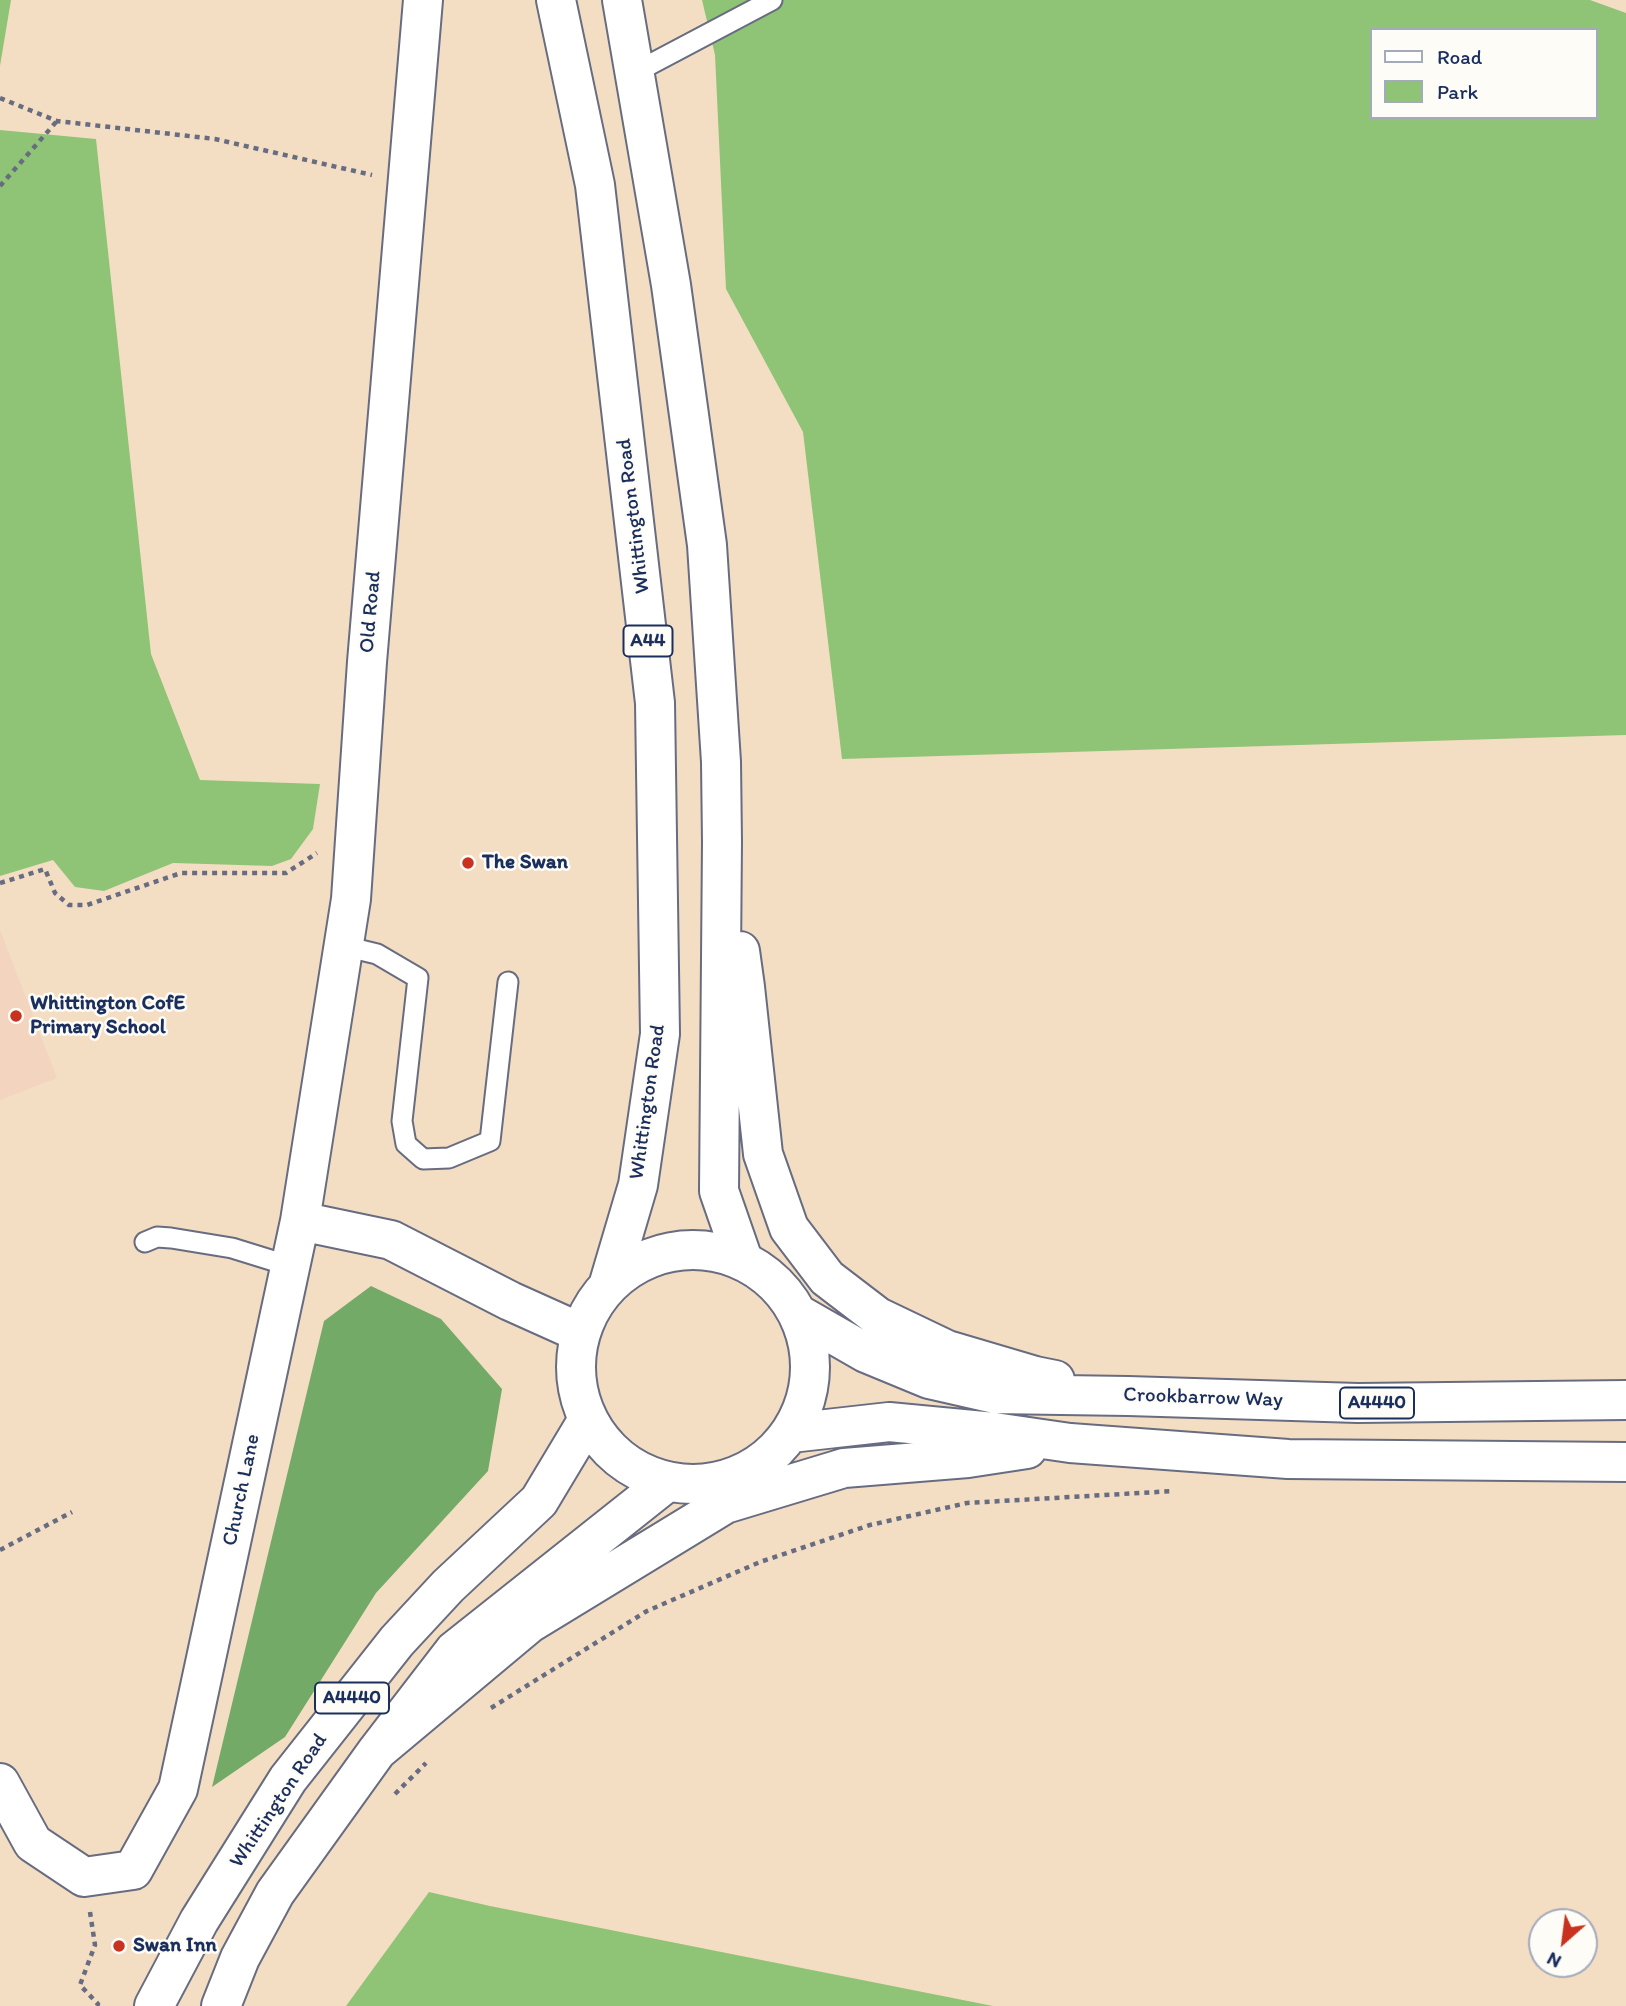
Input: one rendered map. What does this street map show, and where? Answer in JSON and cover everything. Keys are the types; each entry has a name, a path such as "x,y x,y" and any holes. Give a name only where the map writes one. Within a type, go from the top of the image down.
{"main road":[{"name":"Old Road","path":"300,1222 351,899 367,662 423,0"},
{"name":"Whittington Road","path":"556,0 595,185 655,702 660,1034 638,1185 609,1283"},
{"path":"622,0 671,285 707,545 721,762 719,1191 743,1261"},
{"path":"722,842 745,987 763,1154 789,1228 827,1278 878,1317 947,1350 1035,1376 1128,1396"},
{"path":"300,1222 391,1240 510,1301 579,1332"},
{"name":"Church Lane","path":"84,1877 133,1870 178,1790 300,1222"},
{"path":"675,1250 707,1250 743,1261 767,1276 786,1295 798,1314 810,1353 808,1391 791,1433 775,1451 737,1476 695,1485 667,1482 618,1459 587,1421 578,1396 574,1371 579,1332 609,1283 640,1261 675,1250"},
{"name":"Crookbarrow Way","path":"798,1314 866,1353 929,1379 995,1394 1358,1403 1626,1400"},
{"name":"Whittington Road","path":"154,2006 199,1922 288,1779 397,1641 448,1586 539,1501 587,1421"},
{"path":"791,1433 888,1422 994,1432 1070,1443 1288,1459 1626,1462"},
{"path":"377,1751 530,1623 725,1504 844,1468 968,1458 1070,1443"},
{"name":"A4440","path":"221,2006 240,1958 275,1893 377,1751 454,1651 667,1482"},
{"path":"0,1783 33,1843 84,1877"}],"lane":[{"path":"634,73 772,0"},
{"path":"344,946 377,954 418,978 402,1121 406,1144 423,1159 449,1158 490,1140 508,982"},
{"path":"145,1242 158,1237 171,1238 232,1248 290,1265"}],"path":[{"path":"0,97 57,121 215,139 407,183"},
{"path":"0,186 57,121"},
{"path":"0,883 45,869 55,893 69,905 87,905 181,873 286,873 318,852 355,841"},
{"path":"486,1711 647,1611 760,1562 870,1525 967,1503 1183,1490"},
{"path":"0,1550 72,1513"},
{"path":"386,1803 434,1754"},
{"path":"84,1877 95,1945 80,1985 97,2006"}],"shaded area":[{"name":"Whittington CofE Primary School","path":"0,930 57,1078 0,1100"}],"green space":[{"path":"0,0 11,0 0,66"},
{"path":"702,0 1590,0 1626,13 1626,735 842,759 803,432 726,289 715,55"},
{"path":"0,130 96,139 151,654 200,780 320,784 313,829 291,859 272,866 173,863 104,891 75,887 53,860 0,876"},
{"path":"371,1286 441,1319 502,1389 488,1471 376,1593 285,1737 212,1787 324,1321"},
{"path":"429,1892 490,1906 993,2006 346,2006"}],"place":[{"name":"The Swan","path":"468,863"},
{"name":"Whittington CofE Primary School","path":"16,1016"},
{"name":"Swan Inn","path":"119,1946"}]}
